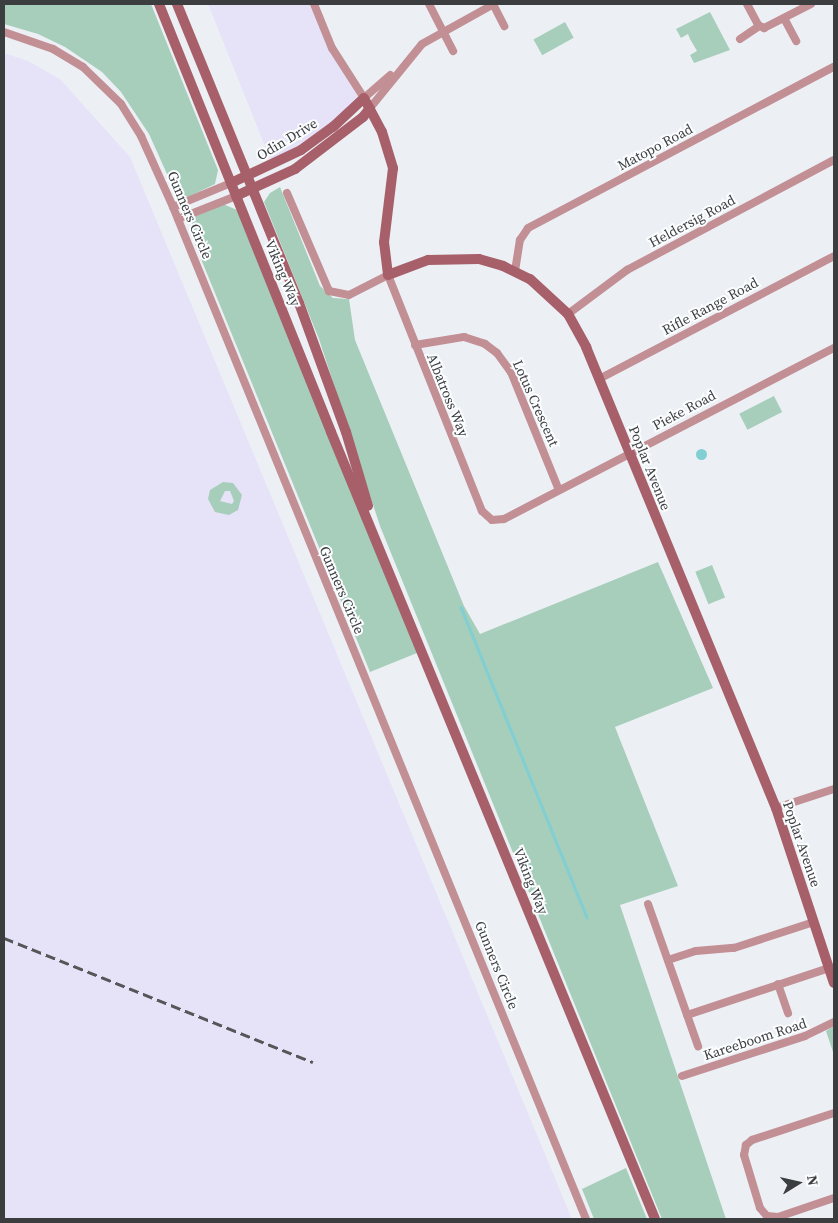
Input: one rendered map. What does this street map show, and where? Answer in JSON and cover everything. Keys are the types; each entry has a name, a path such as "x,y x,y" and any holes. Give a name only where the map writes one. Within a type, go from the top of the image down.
{"main road":[{"name":"Viking Way","path":"160,4 231,184 655,1219"},
{"name":"Viking Way","path":"177,4 254,188 346,432 382,553"},
{"name":"Odin Drive","path":"231,184 300,150 337,123 364,98"},
{"path":"364,98 387,144 393,168 384,242 388,275"},
{"name":"Odin Drive","path":"236,196 294,169 363,117 370,108"},
{"name":"Poplar Avenue","path":"388,275 422,262 453,257 479,259 515,271 544,289 568,314 599,379 776,808 834,983"}],"street":[{"path":"314,4 332,48 364,98"},
{"path":"429,4 453,52"},
{"name":"Odin Drive","path":"370,108 398,70 422,44 442,30 493,4"},
{"path":"493,4 504,26"},
{"path":"747,4 760,26 767,28 785,20 811,4"},
{"path":"785,20 796,41"},
{"path":"740,38 760,26"},
{"name":"Gunners Circle","path":"4,32 38,42 65,56 109,91 141,136 174,207 586,1219"},
{"name":"Matopo Road","path":"515,271 520,240 528,228 834,66"},
{"name":"Odin Drive","path":"364,98 398,70"},
{"name":"Heldersig Road","path":"568,314 627,270 834,160"},
{"name":"Odin Drive","path":"174,207 231,184"},
{"name":"Poplar Avenue","path":"287,193 322,280 329,291 349,295 388,275"},
{"name":"Odin Drive","path":"178,219 236,196"},
{"name":"Rifle Range Road","path":"599,379 834,256"},
{"name":"Albatross Way","path":"388,275 414,345 482,511 492,520"},
{"name":"Lotus Crescent","path":"414,345 464,337 485,344 497,353 511,372 559,490"},
{"name":"Pieke Road","path":"492,520 504,519 834,348"},
{"path":"776,808 834,789"},
{"path":"648,904 698,1046"},
{"path":"668,960 702,950 729,950 814,922"},
{"path":"687,1015 829,968"},
{"path":"778,984 788,1013"},
{"name":"Kareeboom Road","path":"682,1076 810,1034 834,1022"},
{"path":"834,1113 752,1140 744,1150 760,1208 767,1216 778,1216 834,1198"}],"shaded area":[{"path":"208,4 314,4 332,48 364,98 273,166"},
{"path":"4,53 28,61 60,79 130,157 572,1219 4,1219"}],"green space":[{"path":"4,4 151,4 218,170 215,184 188,197 176,194 149,134 121,92 102,72 65,47 38,34 4,24"},
{"path":"710,12 730,50 694,63 690,55 697,51 688,34 681,38 676,29"},
{"path":"565,22 574,38 542,55 534,39"},
{"path":"280,187 320,286 333,298 349,299 355,340 464,606 480,634 658,562 713,688 615,727 678,886 620,905 726,1219 662,1219 380,526 319,339 264,202 270,193"},
{"path":"223,204 237,210 417,653 370,672 190,232 194,217"},
{"path":"774,396 782,412 747,430 739,414"},
{"path":"223,482 233,483 242,495 238,510 229,515 215,512 208,499 210,490","holes":["225,491 230,491 234,501 232,504 220,501"]},
{"path":"712,565 725,597 708,604 695,572"},
{"path":"834,1026 834,1055 826,1031"},
{"path":"626,1168 647,1219 594,1219 582,1189"}],"water":[{"path":"701,448 707,454 701,460 695,454"}],"waterway":[{"path":"461,607 587,917"}],"railway":[{"path":"4,938 313,1062"}]}
